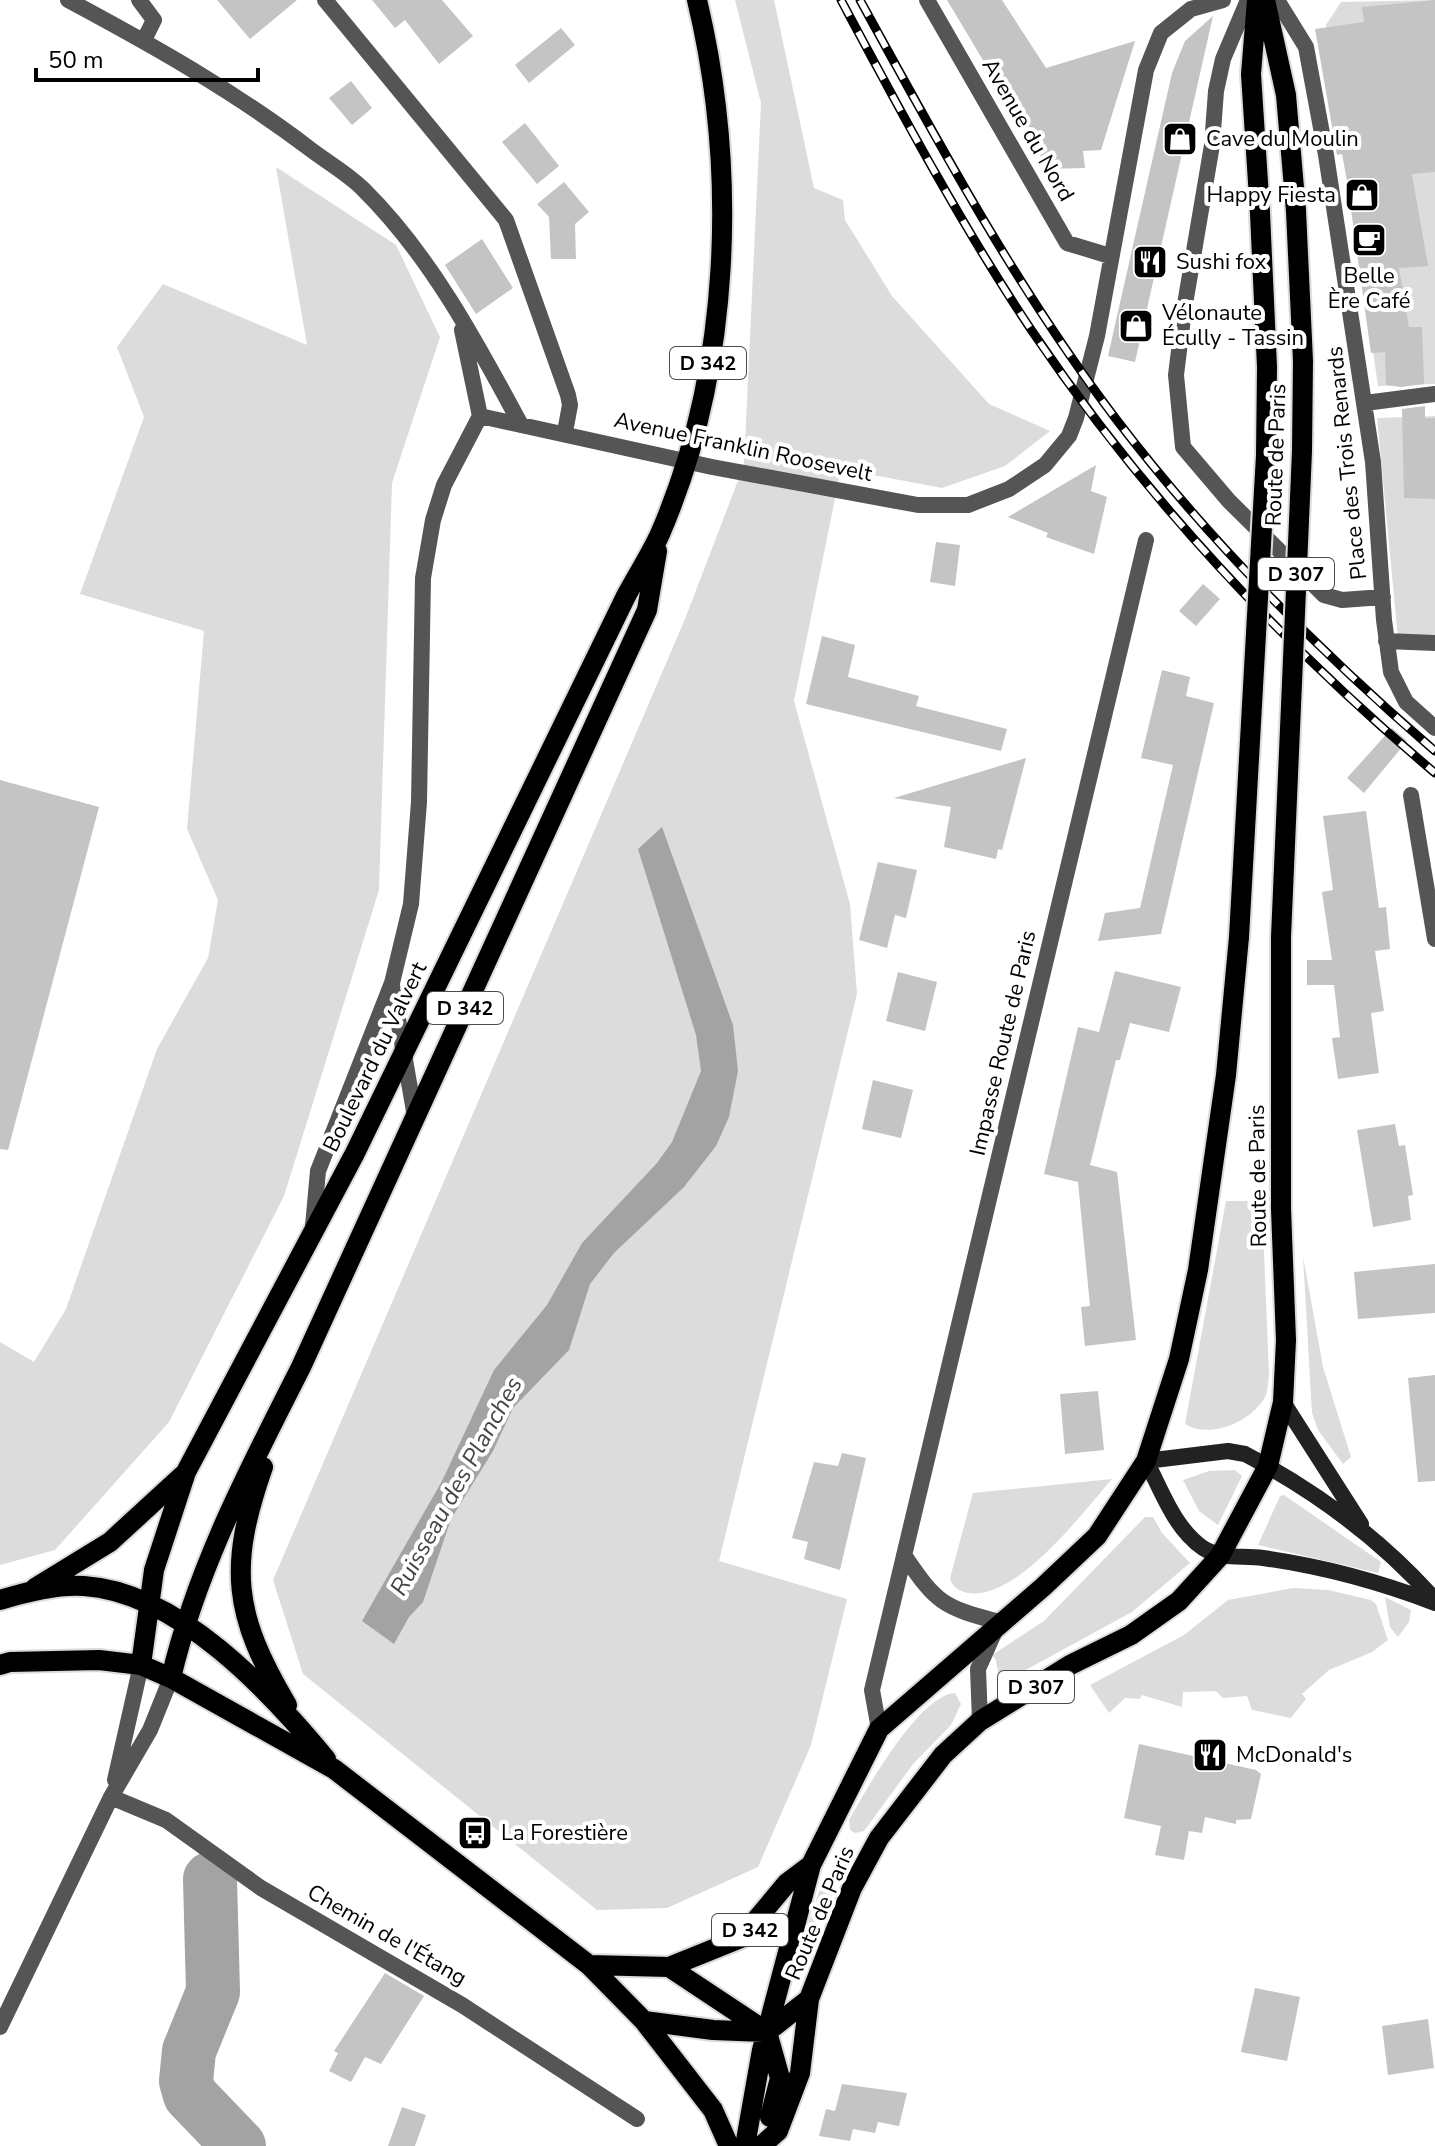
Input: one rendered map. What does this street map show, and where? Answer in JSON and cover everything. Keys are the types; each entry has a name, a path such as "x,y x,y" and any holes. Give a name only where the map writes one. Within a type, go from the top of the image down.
{"main road":[{"name":"Boulevard du Valvert","path":"141,1665 159,1550 186,1472 312,1240 618,612 659,535 686,462 704,390 721,266 719,161 707,41 697,0"},
{"name":"Route de Paris","path":"767,2032 811,1865 879,1729 1097,1536 1146,1461 1179,1359 1198,1270 1226,1075 1239,937 1266,455 1267,367 1251,74 1257,0"},
{"name":"Route de Paris","path":"756,2145 778,2131 800,2073 809,1999 852,1888 879,1838 943,1755 980,1721 1070,1665 1131,1635 1179,1601 1220,1556 1268,1466 1283,1402 1286,1340 1281,1209 1281,937 1303,387 1296,211 1286,95 1265,0"},
{"name":"Boulevard du Valvert","path":"171,1678 196,1588 247,1473 301,1367 647,610 659,535"},
{"path":"299,1726 257,1652 243,1612 239,1566 245,1517 301,1367"},
{"path":"1283,1402 1364,1528"},
{"path":"1228,1451 1245,1454 1364,1528 1400,1559 1435,1602 1386,1584 1261,1558 1220,1556 1203,1548 1175,1518 1146,1461 1228,1451"},
{"path":"31,1591 110,1542 186,1472"},
{"path":"0,1600 31,1591 84,1586 151,1604 184,1623 218,1650 299,1726 334,1769"},
{"path":"0,1665 10,1662 99,1660 141,1665 171,1678 334,1769 589,1965 644,2021 713,2110 729,2146"},
{"name":"D 342","path":"589,1965 669,1967 741,1938 787,1883 811,1865"},
{"path":"669,1967 767,2032 780,2078 756,2145"},
{"path":"644,2021 713,2030 767,2032 809,1999"}],"street":[{"path":"68,0 144,40 262,112 362,188 416,250 490,365 521,425"},
{"path":"139,0 154,20 144,40"},
{"path":"325,0 506,220 568,395 570,405 565,432"},
{"name":"Avenue du Nord","path":"927,0 1067,243 1110,256"},
{"name":"Avenue Franklin Roosevelt","path":"480,416 565,432 686,462 918,505 968,505 992,498 1045,465 1069,436 1097,336 1146,70 1161,33 1191,9 1223,0"},
{"name":"Place des Trois Renards","path":"1248,0 1223,59 1216,91 1212,145 1184,310 1176,375 1183,447 1229,501 1324,595 1342,600 1383,597 1382,547 1365,403 1306,47 1277,0"},
{"path":"312,1240 318,1171 392,983 411,904 419,802 423,578 433,520 444,485 480,416 460,321"},
{"path":"1365,403 1435,394"},
{"name":"Impasse Route de Paris","path":"879,1729 872,1690 1146,540"},
{"path":"1383,597 1386,641 1394,684 1406,702 1435,728"},
{"path":"1386,641 1435,643"},
{"path":"1411,795 1435,939"},
{"path":"392,983 415,1117"},
{"path":"904,1555 939,1602 950,1609 999,1622 978,1669 980,1721"},
{"path":"111,1797 141,1665"},
{"path":"0,2027 111,1797 143,1743 171,1678"},
{"name":"Chemin de l'Étang","path":"111,1797 166,1820 261,1888 462,2005 637,2119"}],"shaded area":[{"path":"735,0 774,0 814,188 843,200 845,220 892,296 989,404 1050,431 1005,466 942,488 841,469 794,701 850,904 857,994 719,1561 847,1599 811,1745 758,1867 667,1908 597,1910 303,1674 273,1580 685,619 744,465 761,103"},
{"path":"1435,0 1435,384 1378,386 1326,25 1341,2"},
{"path":"276,167 396,245 440,337 392,483 379,890 284,1196 169,1422 55,1550 0,1565 0,1342 34,1362 66,1309 157,1049 208,958 218,900 187,829 204,631 80,594 144,417 117,347 163,284 307,345"},
{"path":"1435,416 1435,638 1398,638 1377,418"},
{"path":"1226,1201 1258,1201 1262,1204 1269,1374 1265,1396 1249,1415 1228,1426 1205,1430 1185,1424"},
{"path":"1303,1256 1323,1367 1351,1457 1343,1464 1318,1430 1312,1413"},
{"path":"1235,1470 1242,1476 1218,1525 1199,1511 1183,1480 1209,1471"},
{"path":"1112,1479 1048,1551 1007,1583 987,1592 968,1593 952,1584 950,1578 973,1493"},
{"path":"1284,1495 1381,1562 1378,1573 1258,1545 1280,1496"},
{"path":"1145,1517 1153,1517 1162,1533 1190,1563 1132,1612 1000,1684 996,1660 992,1655 1044,1621"},
{"path":"1293,1588 1328,1590 1371,1600 1376,1604 1388,1640 1372,1652 1329,1670 1302,1694 1306,1699 1291,1718 1252,1710 1247,1696 1223,1698 1216,1691 1183,1692 1182,1707 1142,1695 1140,1699 1125,1698 1109,1713 1090,1685 1184,1635 1228,1600"},
{"path":"1385,1597 1411,1610 1409,1622 1398,1637 1390,1627"},
{"path":"955,1693 961,1704 951,1725 913,1764 864,1831 855,1833 850,1830 849,1820 910,1726 941,1698"},
{"path":"826,1882 833,1893 818,1929 808,1924 822,1883"}],"water":[{"path":"662,827 733,1025 738,1071 729,1117 716,1146 684,1187 614,1253 590,1284 569,1350 513,1408 493,1451 451,1519 423,1602 409,1617 394,1644 362,1621 442,1481 494,1370 547,1305 582,1243 657,1163 672,1142 701,1071 696,1035 638,849"}],"building":[{"path":"217,0 297,0 250,39"},
{"path":"372,0 442,0 473,36 439,64 405,20 395,28"},
{"path":"947,0 1002,0 1046,68 1135,41 1101,150 1083,151 1085,168 1048,169"},
{"path":"1435,0 1435,172 1412,174 1428,266 1399,268 1409,327 1422,327 1424,384 1401,387 1386,385 1385,352 1371,353 1347,181 1342,154 1337,155 1315,29 1364,22 1362,7"},
{"path":"1213,16 1135,362 1108,356 1172,73 1185,41"},
{"path":"561,28 575,45 529,83 515,65"},
{"path":"351,81 372,108 352,125 329,98"},
{"path":"525,123 559,166 537,184 502,142"},
{"path":"564,182 589,212 575,224 576,259 551,259 549,217 537,204"},
{"path":"482,239 513,288 476,314 445,265"},
{"path":"1425,406 1425,418 1435,418 1435,499 1404,498 1402,409"},
{"path":"1096,465 1091,491 1107,497 1094,554 1046,537 1048,533 1008,517"},
{"path":"936,542 960,545 955,586 930,582"},
{"path":"1203,584 1220,599 1196,626 1179,611"},
{"path":"822,636 855,645 848,677 919,696 916,706 1007,729 1001,751 806,704"},
{"path":"1162,670 1190,677 1186,696 1214,703 1161,934 1098,941 1105,913 1140,908 1173,765 1141,758"},
{"path":"1392,728 1407,741 1364,793 1347,778"},
{"path":"1026,758 1002,850 998,849 996,859 944,847 951,807 894,798"},
{"path":"0,780 99,807 8,1150 0,1149"},
{"path":"1366,811 1379,908 1386,907 1390,949 1375,951 1384,1011 1371,1013 1379,1073 1338,1079 1332,1038 1340,1037 1334,985 1307,985 1307,960 1332,960 1322,892 1333,890 1323,816"},
{"path":"878,862 917,870 906,918 895,915 887,948 859,940"},
{"path":"1115,971 1181,987 1169,1032 1130,1023 1120,1060 1116,1060 1090,1165 1117,1172 1136,1340 1085,1346 1081,1307 1090,1306 1078,1182 1044,1174 1078,1027 1099,1032"},
{"path":"898,972 937,982 925,1031 886,1021"},
{"path":"873,1080 913,1090 901,1138 862,1129"},
{"path":"1395,1124 1399,1146 1405,1145 1413,1195 1408,1196 1411,1220 1373,1227 1357,1130"},
{"path":"1435,1264 1435,1313 1358,1319 1354,1272"},
{"path":"1435,1375 1435,1481 1418,1482 1408,1378"},
{"path":"1098,1391 1104,1450 1065,1454 1060,1394"},
{"path":"842,1453 866,1458 840,1570 804,1559 808,1542 792,1538 814,1462 838,1466"},
{"path":"1139,1744 1256,1770 1261,1774 1251,1819 1236,1820 1236,1824 1205,1817 1202,1833 1189,1831 1184,1860 1155,1855 1161,1826 1124,1818"},
{"path":"385,1973 424,1996 381,2064 365,2057 351,2082 329,2071 338,2053 334,2051"},
{"path":"1255,1988 1300,1997 1287,2061 1241,2052"},
{"path":"1428,2019 1434,2068 1388,2075 1382,2026"},
{"path":"842,2084 907,2093 899,2126 878,2122 875,2133 853,2129 850,2141 819,2136 826,2109 835,2111"},
{"path":"402,2107 426,2115 415,2146 388,2146"}],"waterway":[{"name":"Ruisseau des Planches","path":"210,1879 213,1992 189,2051 186,2081 190,2095 239,2146"}],"railway":[{"path":"841,0 956,209 1032,331 1075,393 1218,566 1323,673 1435,773"},
{"path":"860,0 1012,267 1116,419 1189,508 1267,593 1349,674 1435,751"}],"place":[{"name":"Cave du Moulin","path":"1180,139"},
{"name":"Happy Fiesta","path":"1362,195"},
{"name":"Belle Ère Café","path":"1369,240"},
{"name":"Sushi fox","path":"1150,262"},
{"name":"Vélonaute Écully - Tassin","path":"1136,326"},
{"name":"McDonald's","path":"1210,1755"},
{"name":"La Forestière","path":"475,1833"}]}
